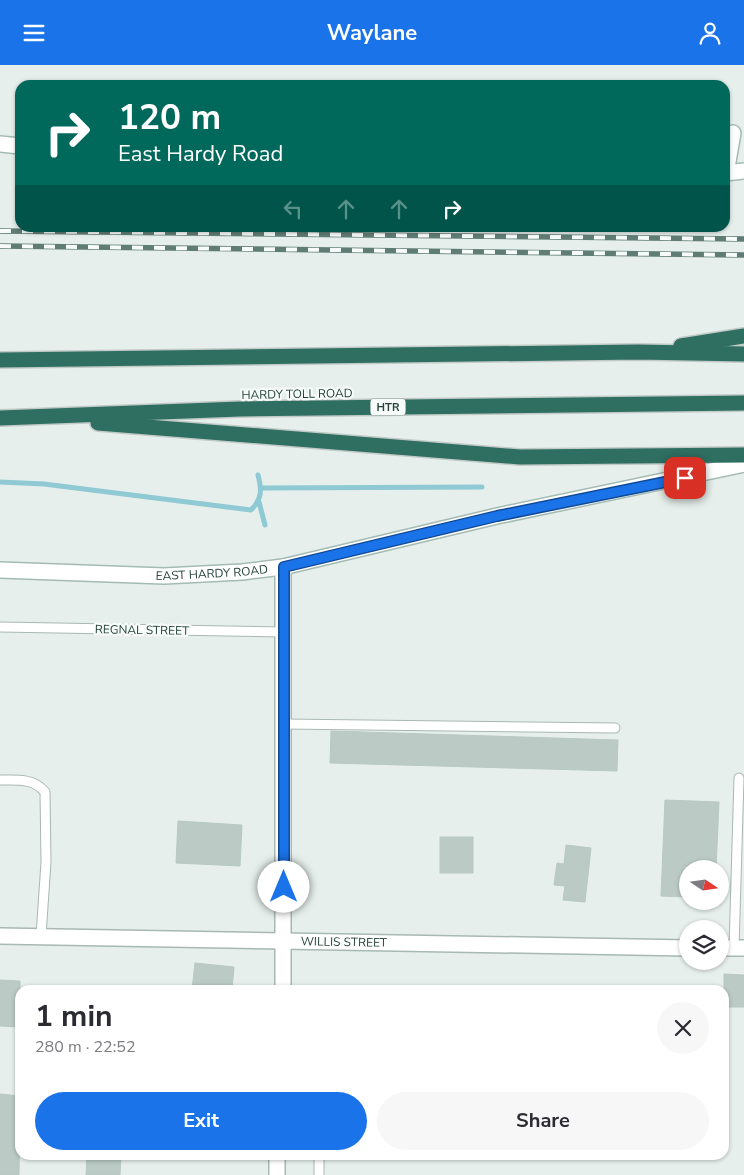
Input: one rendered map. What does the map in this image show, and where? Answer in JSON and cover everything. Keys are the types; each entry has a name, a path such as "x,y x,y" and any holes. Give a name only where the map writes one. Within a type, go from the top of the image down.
{"highway":[{"path":"638,353 744,336"},
{"path":"0,360 638,353 744,354"},
{"name":"HARDY TOLL ROAD","path":"0,418 240,409 744,403"},
{"path":"32,418 520,457 744,455"}],"street":[{"path":"730,153 734,133"},
{"path":"0,144 15,145"},
{"path":"730,173 744,171"},
{"name":"EAST HARDY ROAD","path":"0,570 164,576 242,572 284,567 497,516 744,464"},
{"path":"283,985 284,567"},
{"name":"WILLIS STREET","path":"0,936 679,947"},
{"path":"277,1175 278,1160"}],"lane":[{"name":"REGNAL STREET","path":"0,627 285,633"},
{"path":"284,724 615,729"},
{"path":"733,948 739,778"},
{"path":"0,780 32,782 38,784 45,792 46,862 41,937"},
{"path":"319,1160 319,1175"}],"building":[{"path":"331,731 618,740 617,771 330,763"},
{"path":"665,800 719,802 716,860 679,860 679,897 661,896"},
{"path":"178,821 242,825 240,866 176,863"},
{"path":"440,837 473,837 473,873 440,873"},
{"path":"566,845 591,848 585,902 563,900 565,886 554,885 557,863 564,864"},
{"path":"195,963 234,967 232,985 193,985"},
{"path":"724,974 744,975 744,1007 729,1007 729,985 724,985"},
{"path":"0,980 20,981 20,985 15,985 15,1027 0,1026"},
{"path":"0,1094 15,1096 15,1160 19,1160 19,1175 0,1175"},
{"path":"87,1160 121,1160 120,1175 86,1175"}],"waterway":[{"path":"0,482 44,484 251,510 260,494 258,475"},
{"path":"262,488 482,487"},
{"path":"259,502 265,525"}],"railway":[{"path":"0,231 15,231"},
{"path":"93,232 744,239"},
{"path":"0,246 744,255"}],"route":[{"path":"284,887 284,567 458,527 497,516 685,478"}]}
